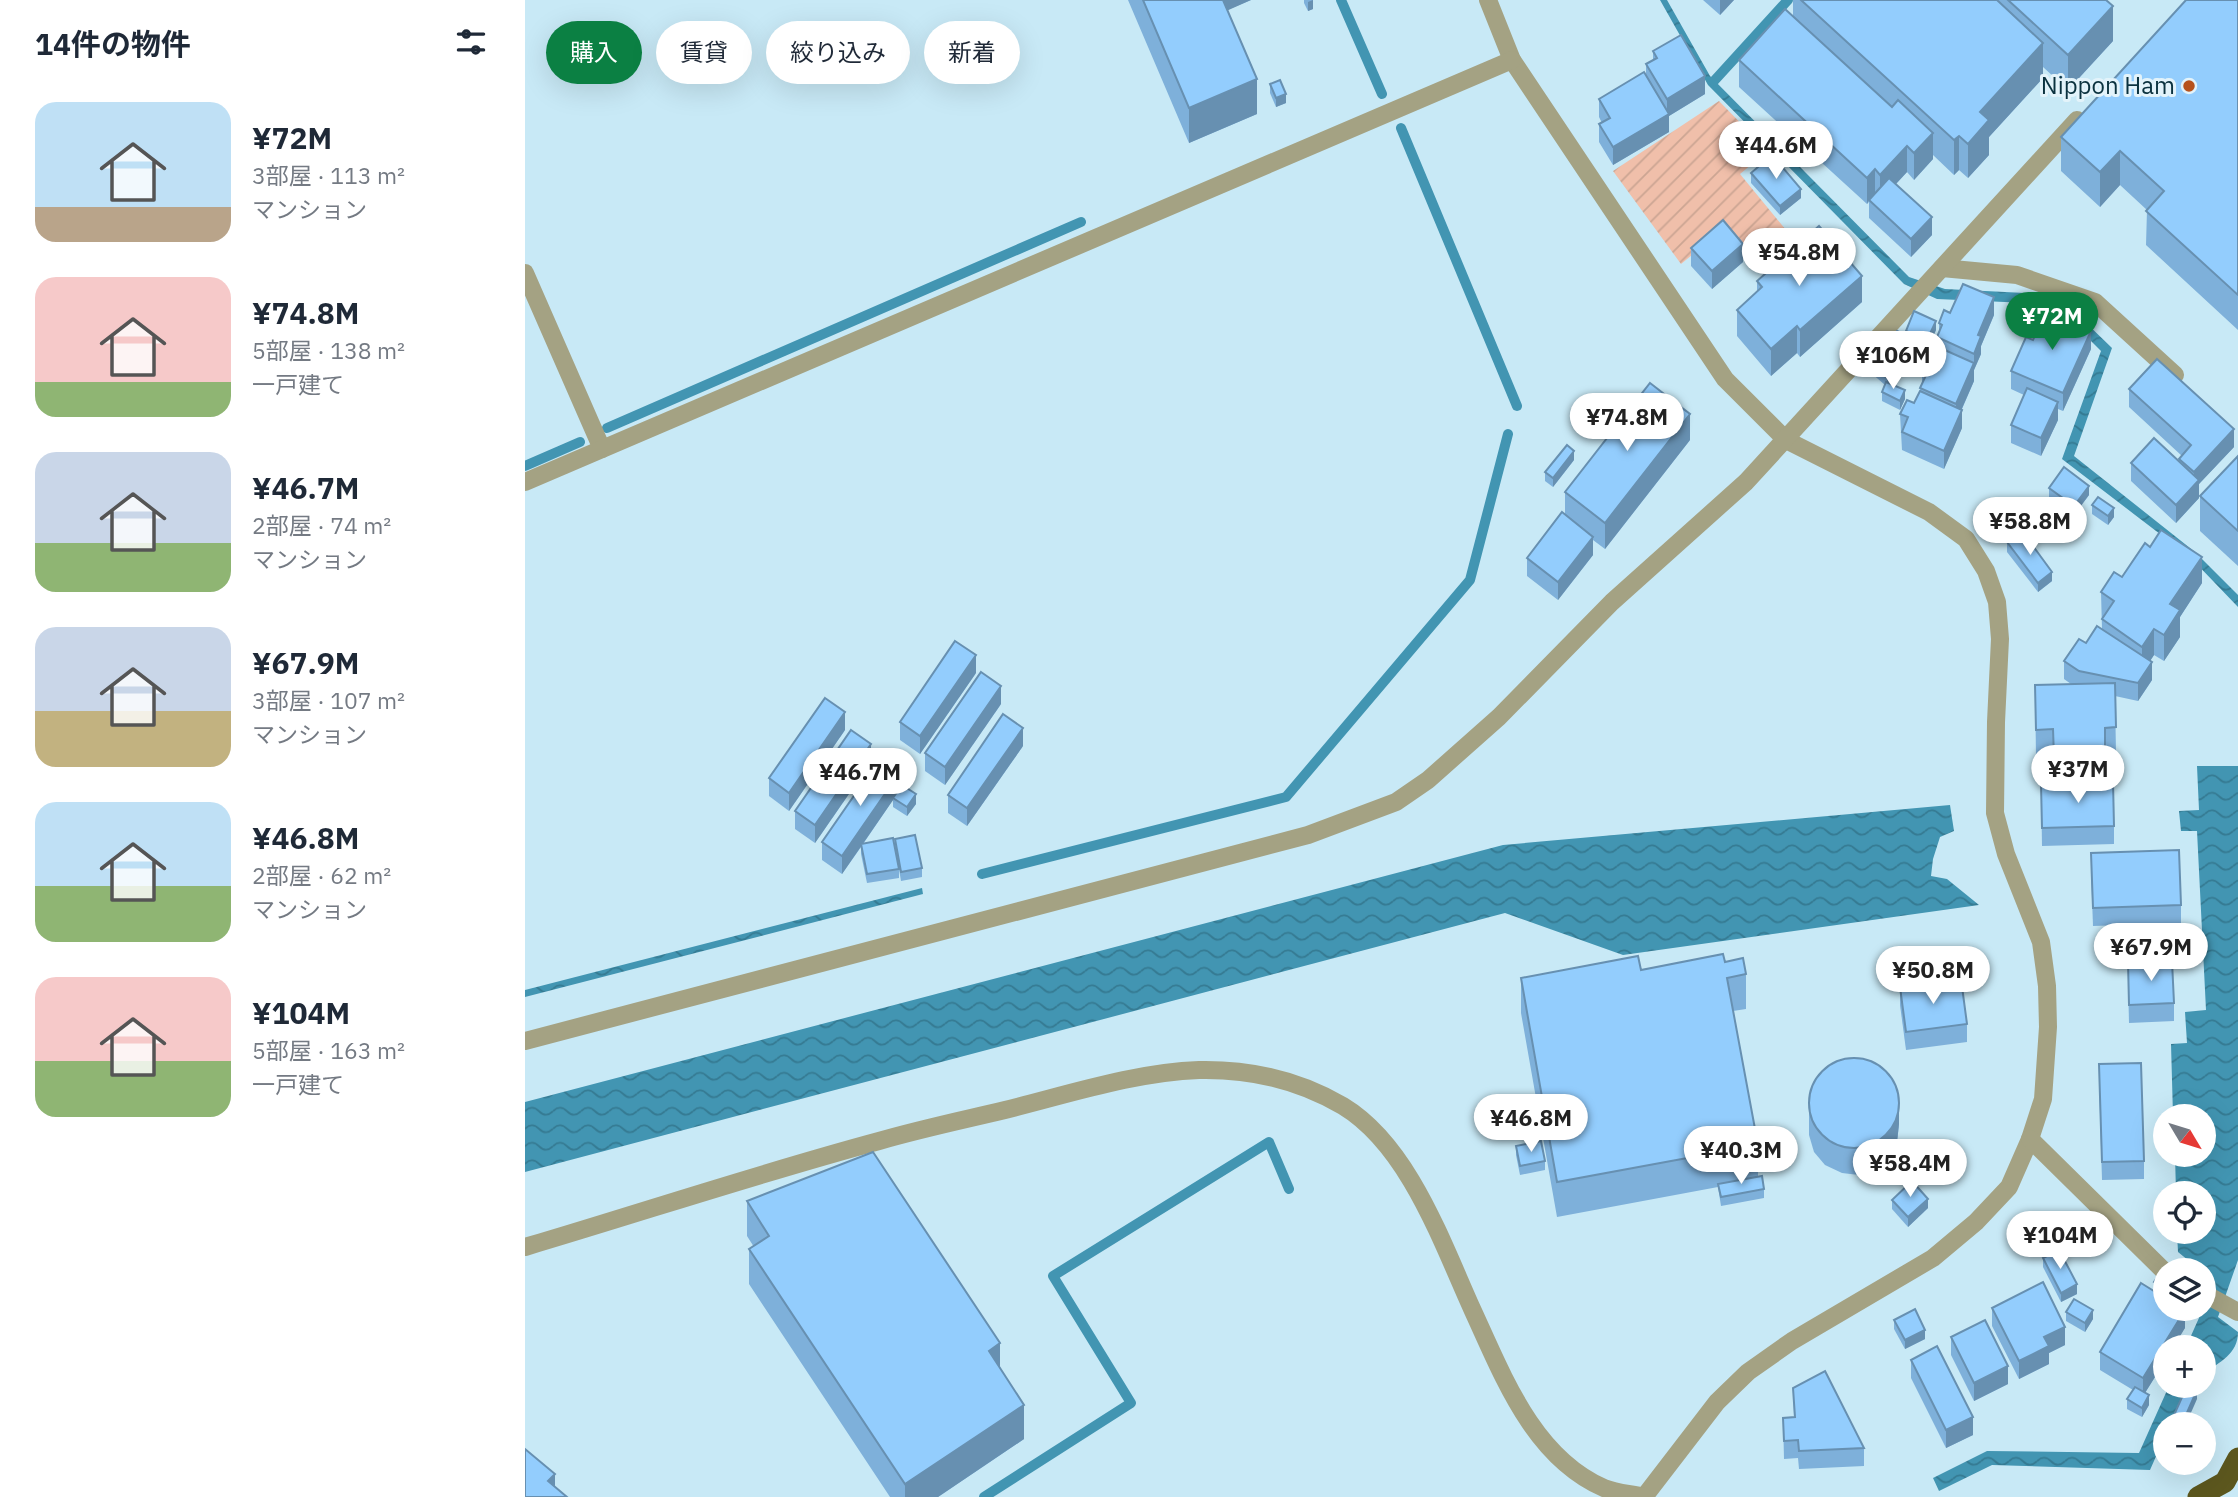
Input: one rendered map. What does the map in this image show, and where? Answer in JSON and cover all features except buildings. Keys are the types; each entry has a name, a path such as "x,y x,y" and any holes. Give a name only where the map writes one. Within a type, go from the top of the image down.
{"highway":[{"path":"2198,1497 2225,1482 2238,1458"}],"street":[{"path":"525,1247 879,1140 1140,1077 1198,1070 1255,1073 1302,1086 1344,1107 1379,1135 1404,1168 1421,1201 1518,1407 1546,1442 1571,1466 1605,1488 1644,1497 1717,1402 1748,1372 1792,1341 1933,1258 1976,1222 2009,1187 2030,1139 2043,1099 2048,1027 2047,986 2041,943 2006,854 1995,813 2000,639 1997,603 1986,571 1966,539 1929,512 1786,440 1725,379 1512,60 1488,0"},
{"path":"525,482 1512,60"},
{"path":"525,1041 1308,835 1396,802 1428,780 1499,717 1612,602 1746,482 2093,103"},
{"path":"525,273 602,449"},
{"path":"1938,273 2017,275 2095,302 2192,391"},
{"path":"2030,1139 2153,1260"},
{"path":"2216,1300 2236,1310"}],"shaded area":[{"path":"1719,101 1768,151 1740,174 1786,230 1750,259 1725,228 1681,264 1613,171"}],"water":[{"path":"1660,0 1667,0 1710,76 1909,277 1945,289 2025,293 2080,317 2112,348 2074,456 2195,552 2238,595 2238,607 2190,557 2062,459 2101,351 2082,332 2027,303 1937,299 1904,284 1708,85"},
{"path":"2197,766 2238,766 2238,1260 2218,1317 2238,1332 2235,1346 2216,1365 2216,1335 2191,1335 2198,1321 2216,1321 2216,1258 2185,1258 2178,1252 2178,1244 2216,1244 2216,1181 2176,1181 2175,1167 2216,1167 2216,1104 2173,1104 2171,1044 2187,1043 2185,1012 2206,1010 2197,831 2181,831 2179,811 2199,810"},
{"path":"1950,805 1954,831 1940,837 1931,876 1947,879 1979,905 1623,955 1505,913 525,1172 525,1102 1503,845"},
{"path":"922,888 923,894 525,997 525,990"},
{"path":"2164,1398 2182,1398 2175,1412 2157,1412"},
{"path":"2153,1422 2153,1463 2150,1470 1992,1465 1939,1491 1933,1478 1987,1451 2139,1453"}],"waterway":[{"path":"1341,0 1382,94"},
{"path":"1714,81 1788,0"},
{"path":"1401,128 1517,406"},
{"path":"607,428 1081,222"},
{"path":"982,874 1286,797 1470,580 1508,434"},
{"path":"525,466 580,442"},
{"path":"984,1497 1131,1403 1053,1276 1269,1142 1289,1189"}],"place":[{"name":"Nippon Ham","path":"2189,86"}]}
